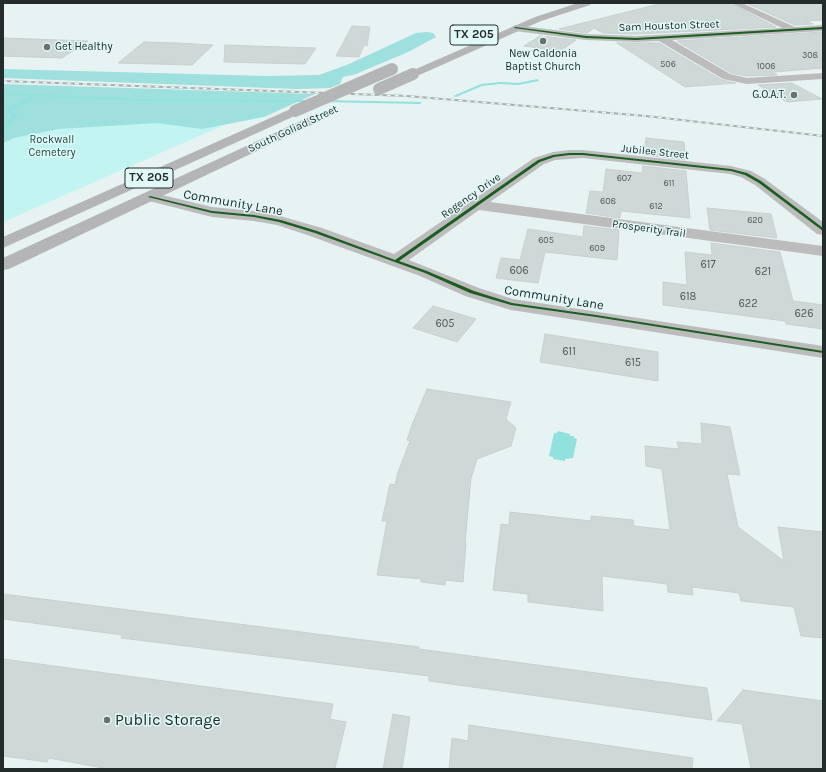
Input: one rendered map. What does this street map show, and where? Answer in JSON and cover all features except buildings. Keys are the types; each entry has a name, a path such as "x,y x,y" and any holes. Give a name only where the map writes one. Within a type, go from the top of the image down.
{"main road":[{"path":"541,7 556,3"},
{"name":"TX 205","path":"365,95 516,28 554,13 587,3"},
{"name":"South Goliad Street","path":"3,243 295,111 396,68"},
{"name":"South Goliad Street","path":"3,265 324,114"}],"street":[{"path":"735,3 811,37"},
{"name":"Sam Houston Street","path":"516,28 586,37 623,39 823,28"},
{"path":"662,38 727,77 746,81 823,76"},
{"name":"Jubilee Street","path":"561,155 590,155 731,170 746,174 760,182 823,230"},
{"name":"Regency Drive","path":"396,261 539,161 561,155"},
{"name":"Community Lane","path":"150,197 212,212 254,216 280,221 316,232 396,261 472,292 511,304 823,352"},
{"name":"Prosperity Trail","path":"476,205 823,252"}],"green space":[{"name":"Rockwall Cemetery","path":"3,95 270,105 3,222"}],"shaded area":[{"path":"416,33 433,33 436,37 408,52 356,74 343,77 340,84 330,88 296,89 3,78 3,69 267,76 319,75 349,64"},
{"path":"3,84 315,94 264,117 202,129 157,123 58,129 14,138 3,143"},
{"path":"558,431 570,434 570,436 574,436 574,438 577,439 573,458 565,459 565,461 553,459 553,457 549,456 554,433 557,433"}],"waterway":[{"path":"455,96 481,85 500,83 518,84 538,80"},
{"path":"3,94 142,100 313,101"},
{"path":"3,127 11,121 16,114 8,113 8,110 31,99 31,96"},
{"path":"324,101 420,103"}],"railway":[{"path":"3,81 407,96 646,116 823,136"}],"cycle path":[{"path":"515,28 586,37 636,39 823,28"},
{"path":"396,261 539,161 553,156 569,154 583,154 731,170 746,174 760,182 823,230"},
{"path":"150,197 212,212 254,216 280,221 316,232 426,272 472,292 511,304 823,352"}],"place":[{"name":"New Caldonia Baptist Church","path":"543,41"},
{"name":"Get Healthy","path":"47,47"},
{"name":"G.O.A.T.","path":"794,95"},
{"name":"Public Storage","path":"107,720"}]}
